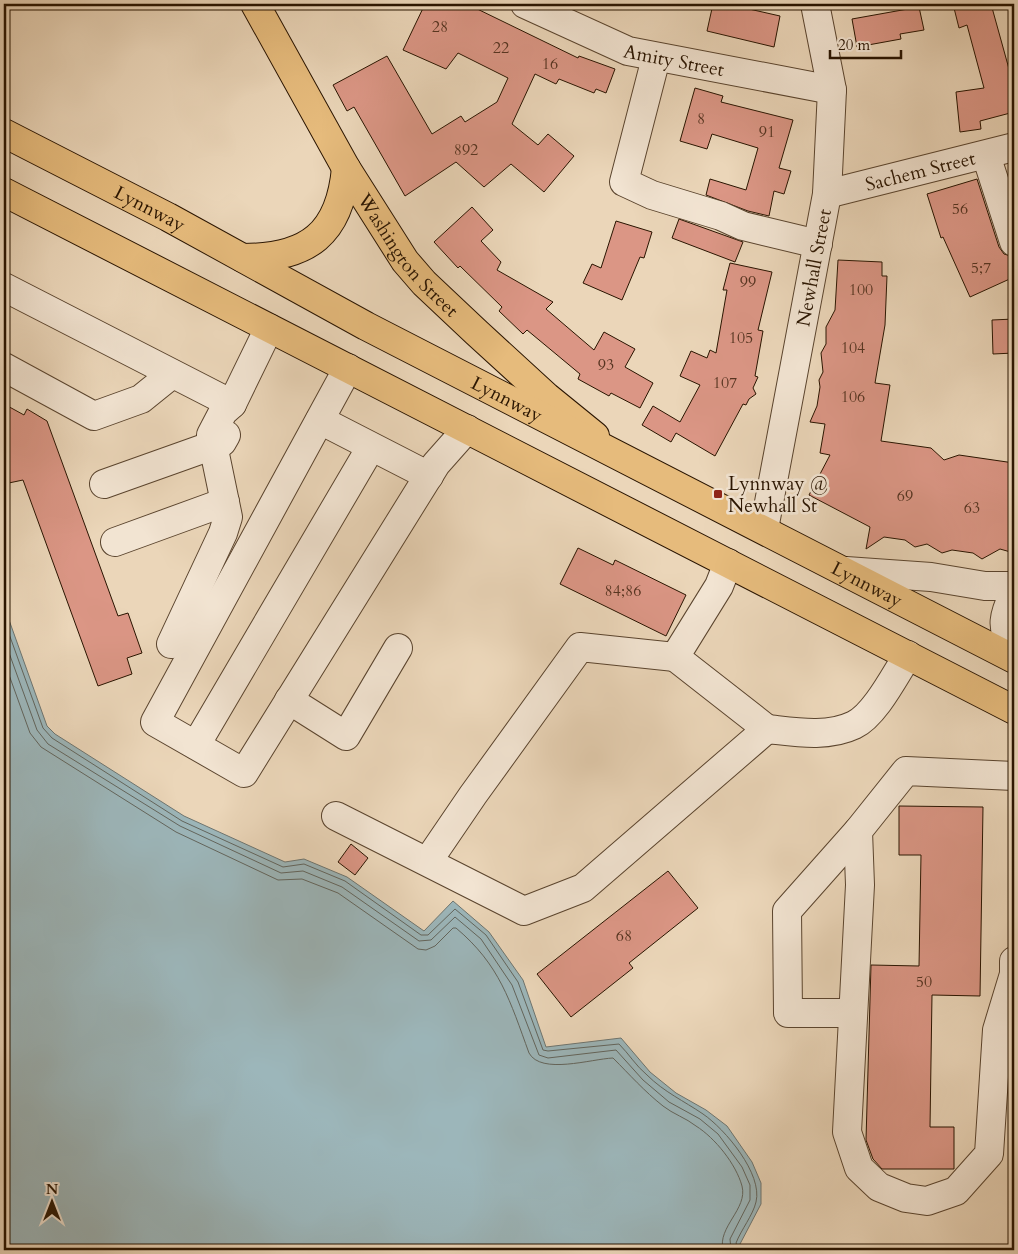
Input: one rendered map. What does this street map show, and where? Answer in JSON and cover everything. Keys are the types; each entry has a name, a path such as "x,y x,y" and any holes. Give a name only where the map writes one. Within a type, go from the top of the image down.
{"main road":[{"name":"Washington Street","path":"255,4 346,168 405,261 424,283 478,335 563,411 625,457"},
{"name":"Lynnway","path":"4,133 243,258 366,326 625,457 1014,659"},
{"name":"Washington Street","path":"243,258 263,258 289,253 310,244 332,222 340,205 346,168"},
{"path":"4,192 1014,710"}],"street":[{"name":"Amity Street","path":"525,4 628,51 656,58 832,90"},
{"name":"Newhall Street","path":"764,529 827,194 832,90 815,4"},
{"path":"656,58 624,182 652,195 721,216 743,226 818,244"},
{"name":"Sachem Street","path":"827,194 1014,147"},
{"path":"986,155 1014,242"},
{"path":"4,287 232,404"},
{"path":"104,484 222,442 234,419 232,404 269,328"},
{"path":"4,366 94,416 141,399 172,374"},
{"path":"348,368 155,722 244,773 429,476 466,430"},
{"path":"320,420 429,476"},
{"path":"171,644 223,533 228,517 213,445"},
{"path":"196,745 371,447"},
{"path":"115,542 225,502"},
{"path":"675,657 719,586 728,563"},
{"path":"846,571 930,577 985,586 1014,586"},
{"path":"1014,593 1004,614 1004,627 1009,641 1014,648"},
{"path":"428,861 473,794 580,647 675,657 767,729 822,733 854,725 869,713 908,655"},
{"path":"289,700 346,736 398,648"},
{"path":"336,816 524,911 583,888 767,729"},
{"path":"853,1013 788,1013 787,911 858,831 906,771 1014,776"},
{"path":"858,831 860,885 848,1132 859,1168 879,1187 906,1198 927,1201 956,1191 989,1154 997,1030 1014,974 1014,961"}],"water":[{"path":"4,606 47,726 55,734 184,816 285,862 304,859 347,877 424,931 453,901 489,932 523,980 546,1047 621,1038 650,1072 676,1093 706,1110 727,1126 752,1162 761,1183 761,1204 740,1244 747,1250 4,1250"}],"building":[{"path":"425,4 467,4 578,58 579,56 615,69 606,93 596,89 594,93 559,79 556,84 535,74 512,124 538,145 548,134 574,156 544,192 511,164 484,187 456,162 405,196 354,107 347,111 333,85 387,56 432,134 461,116 465,122 497,102 508,78 458,53 446,69 403,50"},
{"path":"713,4 727,4 780,16 774,47 707,31"},
{"path":"953,4 991,4 1014,87 1014,112 980,121 981,129 960,132 956,92 984,88 967,25 959,28"},
{"path":"919,7 924,30 900,34 901,39 857,47 852,19"},
{"path":"695,88 723,96 721,102 793,120 779,168 791,171 784,194 774,191 769,216 748,211 706,195 710,179 746,190 758,148 712,134 707,149 680,141"},
{"path":"977,179 999,247 1004,254 1014,257 1014,277 970,297 943,237 941,238 927,194"},
{"path":"472,207 493,230 481,241 501,262 497,270 553,302 546,309 594,350 604,332 635,349 625,367 653,383 640,408 611,393 609,396 578,379 580,374 527,330 523,334 499,311 502,307 460,266 458,268 434,242"},
{"path":"679,219 743,242 735,262 672,238"},
{"path":"616,221 652,232 644,258 640,257 622,300 583,283 592,264 601,268"},
{"path":"838,260 882,262 882,276 887,276 885,325 875,383 890,385 881,441 931,448 944,460 959,455 1014,463 1014,553 1000,549 982,559 973,553 952,550 942,553 927,544 915,547 905,540 884,537 866,549 870,527 809,495 830,455 820,453 825,424 810,422 817,406 820,387 819,380 823,372 821,353 826,344 826,327 835,310"},
{"path":"730,263 772,272 758,330 763,331 755,376 758,377 753,388 756,394 749,399 746,405 743,404 715,456 676,433 671,442 642,425 653,406 680,422 700,385 680,376 691,351 707,358 710,350 716,353 727,290 723,290"},
{"path":"1014,319 1014,353 993,354 992,320"},
{"path":"4,404 24,415 27,409 47,421 118,616 128,613 142,653 127,658 132,674 98,686 23,480 4,484"},
{"path":"578,548 613,565 615,560 686,595 666,636 560,584"},
{"path":"899,806 983,807 980,996 932,995 930,1127 954,1127 954,1169 882,1169 873,1159 866,1140 871,965 919,966 921,855 899,855"},
{"path":"351,844 368,858 355,875 338,862"},
{"path":"668,871 698,908 629,963 633,968 571,1017 537,974"}],"place":[{"name":"Lynnway @ Newhall St","path":"718,494"}]}
